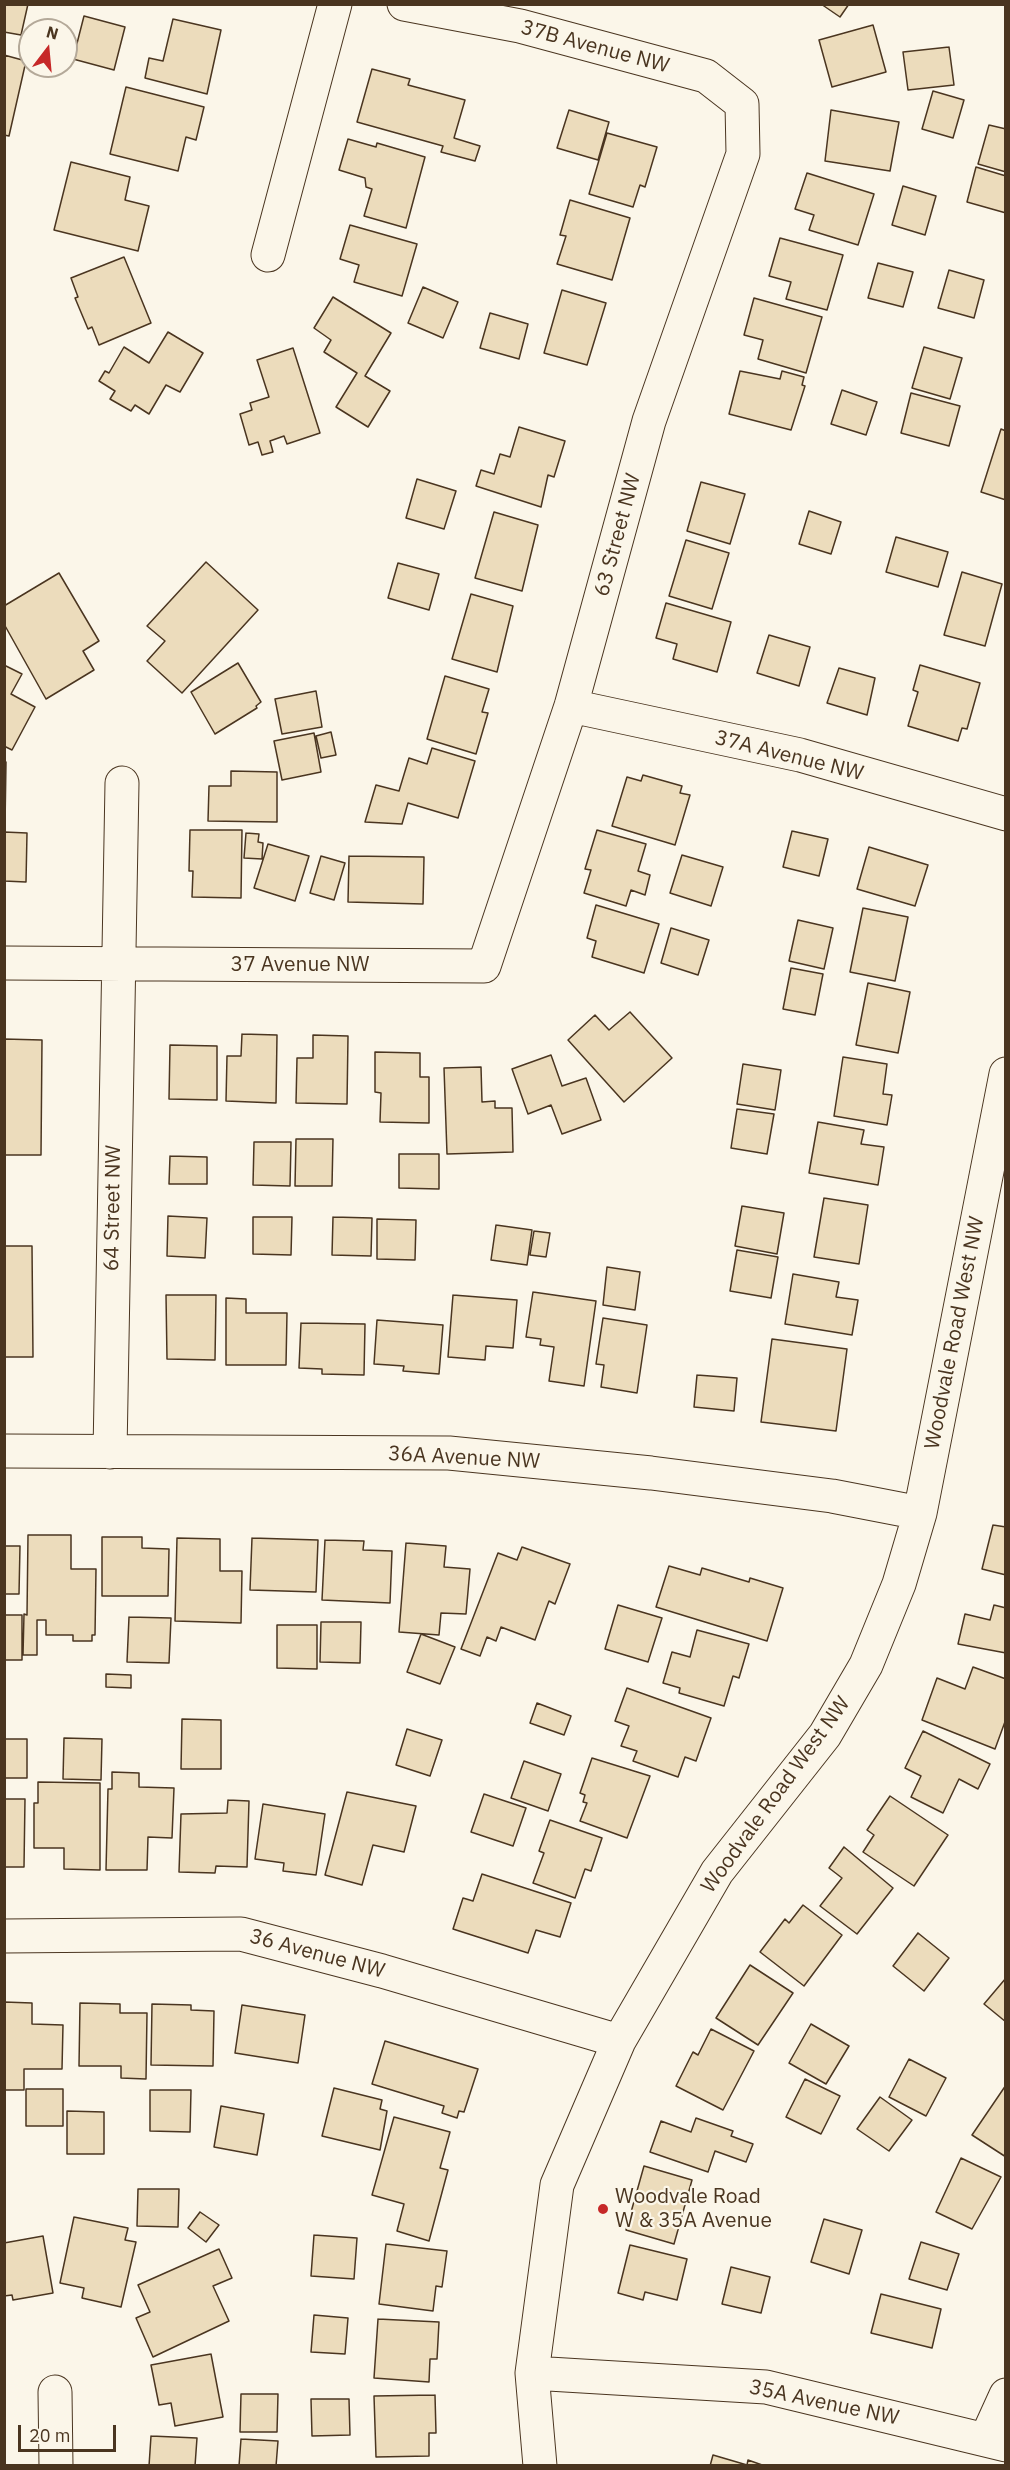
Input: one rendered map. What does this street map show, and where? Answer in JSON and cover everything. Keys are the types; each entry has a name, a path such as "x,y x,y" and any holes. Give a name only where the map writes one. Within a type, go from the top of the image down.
{"street":[{"path":"268,255 335,4"},
{"name":"37B Avenue NW","path":"404,4 520,26 706,76 742,104"},
{"name":"63 Street NW","path":"484,966 571,706 649,421 743,154 742,104"},
{"name":"37A Avenue NW","path":"571,706 800,755 1005,814"},
{"path":"117,964 122,783"},
{"name":"37 Avenue NW","path":"4,963 484,966"},
{"name":"64 Street NW","path":"110,1452 117,964"},
{"name":"Woodvale Road West NW","path":"540,2466 532,2373 544,2264 557,2185 619,2041 717,1872 825,1735 867,1665 899,1584 920,1513 1005,1074"},
{"name":"36A Avenue NW","path":"4,1451 449,1453 651,1473 820,1494 920,1513"},
{"name":"36 Avenue NW","path":"4,1936 241,1934 382,1971 619,2041"},
{"name":"35A Avenue NW","path":"532,2373 766,2386 995,2442"},
{"path":"55,2392 56,2466"},
{"path":"995,2442 1005,2395"}],"building":[{"path":"4,4 28,4 25,18 18,18 18,34 4,32"},
{"path":"821,4 849,4 840,17"},
{"path":"84,16 125,27 114,70 78,60 78,39"},
{"path":"173,19 221,30 207,94 145,78 149,58 163,61"},
{"path":"873,25 886,72 832,87 819,40"},
{"path":"949,47 954,85 908,90 903,52"},
{"path":"4,55 18,59 18,78 22,78 9,136 4,135"},
{"path":"372,69 410,79 408,85 465,100 454,138 480,146 475,161 441,152 443,146 357,122"},
{"path":"126,87 204,107 196,140 186,137 178,171 110,154"},
{"path":"933,91 964,100 953,138 922,129"},
{"path":"569,110 609,122 598,160 557,148"},
{"path":"831,110 899,122 890,171 825,161"},
{"path":"989,125 1006,129 1006,172 978,164"},
{"path":"607,133 657,147 645,187 640,185 633,207 589,194"},
{"path":"348,139 376,147 377,143 425,157 406,228 364,216 372,189 366,187 365,178 339,170"},
{"path":"71,162 130,177 125,200 149,206 138,251 54,230"},
{"path":"976,167 1006,176 1006,213 967,202"},
{"path":"807,173 874,194 858,245 809,230 814,215 795,209"},
{"path":"903,186 936,196 925,235 892,225"},
{"path":"570,200 630,218 612,280 557,264 566,236 560,235"},
{"path":"350,225 417,244 402,296 354,282 359,265 340,259"},
{"path":"780,238 843,255 827,310 786,299 791,282 769,276"},
{"path":"124,257 151,323 99,345 92,327 88,329 75,298 78,297 71,278"},
{"path":"878,263 913,272 903,307 868,298"},
{"path":"949,270 984,280 974,318 938,308"},
{"path":"423,287 458,302 443,338 408,323"},
{"path":"562,290 606,303 587,365 544,353"},
{"path":"333,297 391,333 365,376 390,391 368,427 336,407 357,373 324,352 331,340 314,328"},
{"path":"754,298 822,317 806,373 758,359 763,340 744,335"},
{"path":"490,313 528,324 519,359 480,348"},
{"path":"168,332 203,353 180,392 166,385 149,414 135,405 131,411 110,399 115,391 99,381 105,371 109,373 124,347 149,363"},
{"path":"924,347 962,358 950,399 912,388"},
{"path":"293,348 320,433 287,444 284,436 270,441 273,452 262,455 258,442 249,445 240,414 252,410 250,403 269,397 257,360"},
{"path":"740,371 780,379 782,371 804,377 802,385 805,386 791,430 729,414"},
{"path":"842,390 877,402 866,435 831,424"},
{"path":"911,393 960,406 949,446 901,433"},
{"path":"519,427 565,441 554,477 548,475 541,507 476,486 481,470 494,474 500,454 510,457"},
{"path":"1001,429 1006,431 1006,500 981,492"},
{"path":"417,479 456,491 444,529 406,518"},
{"path":"701,482 745,494 730,544 687,531"},
{"path":"809,511 841,522 831,554 799,544"},
{"path":"494,512 538,525 522,591 475,578"},
{"path":"896,537 948,552 938,587 886,572"},
{"path":"686,540 729,553 712,609 669,596"},
{"path":"206,562 258,610 182,693 147,661 165,641 147,626"},
{"path":"398,563 439,574 429,610 388,598"},
{"path":"962,572 1002,584 985,646 944,635"},
{"path":"59,573 99,641 83,651 94,670 46,699 4,624 4,606"},
{"path":"471,594 513,606 497,672 452,659"},
{"path":"666,603 731,622 717,672 673,659 677,644 656,638"},
{"path":"769,635 810,647 799,686 757,673"},
{"path":"238,663 261,702 256,706 257,708 215,734 191,692"},
{"path":"4,665 22,674 11,694 35,707 12,750 4,746"},
{"path":"920,665 980,683 967,729 962,728 958,741 908,726 918,692 913,690"},
{"path":"839,668 875,678 867,715 827,703"},
{"path":"445,676 489,689 482,712 488,713 476,754 427,739"},
{"path":"316,691 322,727 282,734 275,699"},
{"path":"331,732 336,755 321,758 316,736"},
{"path":"314,733 321,772 282,780 274,741"},
{"path":"432,748 475,761 458,818 408,803 402,824 365,822 376,785 399,791 409,758 427,764"},
{"path":"4,762 6,762 5,825 4,825"},
{"path":"231,771 277,772 277,822 208,821 209,786 231,786"},
{"path":"643,775 682,786 680,793 690,795 675,845 612,826 627,777 641,781"},
{"path":"190,830 242,830 241,898 192,897 193,871 189,871"},
{"path":"597,830 646,844 638,871 650,875 645,895 631,890 626,906 584,893 591,870 585,869"},
{"path":"792,831 828,839 819,876 783,867"},
{"path":"4,832 27,833 26,882 4,881"},
{"path":"246,833 259,834 258,842 263,843 262,859 244,858"},
{"path":"268,844 309,856 295,901 254,888"},
{"path":"869,847 928,865 915,906 857,889"},
{"path":"682,855 723,867 711,906 670,893"},
{"path":"321,856 345,863 334,900 310,893"},
{"path":"349,856 424,857 423,904 348,902"},
{"path":"596,905 659,924 644,973 592,957 596,941 587,938"},
{"path":"863,908 908,917 895,981 850,972"},
{"path":"798,920 833,928 824,969 789,961"},
{"path":"671,928 709,940 698,975 661,963"},
{"path":"791,968 823,974 815,1015 783,1009"},
{"path":"868,983 910,992 898,1053 856,1045"},
{"path":"630,1012 672,1058 624,1102 568,1040 595,1015 609,1030"},
{"path":"242,1034 277,1035 276,1103 226,1101 227,1056 241,1056"},
{"path":"313,1035 348,1036 347,1104 296,1103 297,1058 313,1058"},
{"path":"4,1039 42,1040 41,1155 4,1155"},
{"path":"170,1045 217,1046 217,1100 169,1099"},
{"path":"375,1052 420,1053 420,1077 429,1077 429,1123 380,1122 381,1093 375,1092"},
{"path":"551,1055 562,1086 586,1078 601,1120 562,1134 551,1105 528,1114 512,1069"},
{"path":"843,1057 887,1064 883,1094 892,1095 887,1125 834,1116"},
{"path":"743,1064 781,1070 775,1110 737,1104"},
{"path":"481,1067 482,1102 495,1101 495,1108 512,1108 513,1152 447,1154 444,1068"},
{"path":"737,1109 774,1114 767,1154 731,1148"},
{"path":"818,1122 864,1130 861,1144 884,1147 878,1185 809,1173"},
{"path":"296,1139 333,1139 332,1186 295,1186"},
{"path":"254,1142 291,1142 290,1186 253,1185"},
{"path":"399,1154 439,1154 439,1189 399,1188"},
{"path":"170,1156 207,1157 207,1184 169,1184"},
{"path":"824,1198 868,1205 859,1264 814,1257"},
{"path":"742,1206 784,1213 777,1254 735,1246"},
{"path":"168,1216 207,1218 205,1258 167,1256"},
{"path":"253,1217 292,1217 291,1255 253,1254"},
{"path":"333,1217 372,1218 371,1256 332,1255"},
{"path":"377,1219 416,1220 415,1260 377,1259"},
{"path":"496,1225 532,1230 527,1265 491,1260"},
{"path":"534,1231 550,1233 546,1257 530,1255"},
{"path":"4,1246 32,1246 33,1357 4,1357"},
{"path":"737,1250 778,1257 771,1298 730,1291"},
{"path":"607,1267 640,1272 635,1310 603,1305"},
{"path":"793,1274 839,1282 836,1297 858,1300 852,1335 785,1324"},
{"path":"533,1292 596,1301 584,1386 549,1381 554,1347 540,1345 541,1339 526,1337"},
{"path":"166,1295 216,1295 215,1360 167,1359"},
{"path":"453,1295 517,1300 513,1348 486,1346 485,1360 448,1357"},
{"path":"226,1298 246,1299 246,1313 287,1313 286,1365 226,1365"},
{"path":"603,1318 647,1325 637,1393 601,1387 604,1365 596,1364"},
{"path":"377,1320 443,1325 439,1374 403,1371 404,1366 374,1364"},
{"path":"301,1323 365,1324 364,1375 322,1374 322,1369 299,1368"},
{"path":"772,1339 847,1349 836,1431 761,1422"},
{"path":"697,1375 737,1378 734,1411 694,1407"},
{"path":"993,1525 1006,1527 1006,1575 982,1569"},
{"path":"28,1535 71,1535 71,1569 96,1569 95,1635 92,1635 92,1641 73,1641 73,1635 46,1635 46,1620 37,1620 37,1655 23,1655 24,1614 27,1615"},
{"path":"102,1537 142,1537 142,1548 169,1549 168,1596 102,1596"},
{"path":"177,1538 220,1539 220,1571 242,1571 241,1623 175,1621"},
{"path":"252,1538 318,1540 316,1592 250,1590"},
{"path":"325,1540 364,1541 363,1550 392,1551 390,1603 322,1600"},
{"path":"406,1543 446,1546 444,1567 470,1569 466,1614 441,1613 439,1635 399,1632"},
{"path":"4,1546 20,1546 19,1594 4,1594"},
{"path":"522,1547 570,1564 555,1604 549,1601 535,1640 501,1627 496,1641 487,1637 480,1656 461,1649 498,1553 517,1560"},
{"path":"669,1566 700,1575 702,1568 749,1582 750,1578 783,1588 767,1641 656,1607"},
{"path":"618,1605 662,1618 648,1662 605,1649"},
{"path":"994,1605 1006,1608 1006,1653 958,1644 965,1614 990,1620"},
{"path":"4,1615 22,1615 22,1660 4,1660"},
{"path":"129,1617 171,1618 169,1663 127,1662"},
{"path":"321,1622 361,1622 360,1663 320,1662"},
{"path":"277,1625 317,1625 317,1669 277,1668"},
{"path":"697,1630 749,1644 739,1678 733,1676 724,1706 679,1693 680,1688 663,1683 672,1652 690,1657"},
{"path":"421,1634 455,1647 440,1684 407,1672"},
{"path":"973,1667 1006,1679 1006,1719 995,1749 922,1720 937,1678 965,1689"},
{"path":"106,1674 131,1675 131,1688 106,1687"},
{"path":"627,1688 711,1718 696,1761 685,1757 678,1777 633,1761 637,1751 621,1746 629,1726 615,1721"},
{"path":"537,1703 571,1716 564,1735 530,1723"},
{"path":"182,1719 221,1720 221,1769 181,1769"},
{"path":"407,1729 442,1740 430,1776 396,1765"},
{"path":"923,1731 990,1764 978,1789 959,1779 943,1813 911,1797 921,1776 905,1768"},
{"path":"64,1738 102,1739 101,1780 63,1779"},
{"path":"4,1739 27,1739 27,1778 4,1778"},
{"path":"592,1758 650,1776 627,1838 580,1821 587,1803 583,1802 585,1795 580,1793"},
{"path":"524,1761 561,1774 548,1811 511,1798"},
{"path":"112,1772 139,1773 139,1787 174,1788 172,1838 148,1837 147,1870 106,1870 108,1789 112,1789"},
{"path":"38,1782 100,1783 100,1870 64,1869 64,1848 34,1848 34,1803 38,1803"},
{"path":"347,1792 416,1806 404,1852 373,1845 362,1885 325,1875"},
{"path":"484,1794 526,1808 513,1846 471,1832"},
{"path":"890,1796 948,1835 914,1886 863,1852 874,1835 867,1830"},
{"path":"4,1799 25,1799 24,1867 4,1867"},
{"path":"228,1800 249,1801 247,1867 216,1866 215,1873 179,1872 181,1814 227,1813"},
{"path":"263,1804 325,1814 316,1875 283,1871 284,1863 255,1859"},
{"path":"550,1820 602,1838 591,1871 585,1869 575,1898 533,1883 544,1853 539,1851"},
{"path":"844,1847 893,1888 857,1934 820,1906 842,1878 829,1868"},
{"path":"482,1874 571,1903 560,1937 536,1930 528,1953 453,1929 463,1898 473,1901"},
{"path":"803,1905 842,1935 804,1986 760,1952 785,1919 789,1923"},
{"path":"918,1933 949,1958 924,1991 893,1966"},
{"path":"750,1965 793,1993 758,2045 716,2018"},
{"path":"1006,1978 1006,2022 984,2004"},
{"path":"4,2002 32,2003 32,2024 63,2025 62,2069 24,2069 24,2090 4,2090"},
{"path":"80,2003 120,2004 120,2013 147,2013 146,2079 121,2078 121,2066 79,2066"},
{"path":"152,2004 191,2005 191,2010 214,2011 213,2066 151,2065"},
{"path":"242,2005 305,2015 298,2063 235,2053"},
{"path":"811,2024 849,2046 826,2084 789,2063"},
{"path":"711,2029 754,2051 723,2110 676,2086 693,2052 698,2055"},
{"path":"385,2041 478,2069 464,2112 459,2111 457,2118 442,2113 444,2106 372,2084"},
{"path":"909,2059 946,2078 926,2116 889,2097"},
{"path":"805,2079 840,2096 821,2134 786,2117"},
{"path":"1006,2085 1006,2157 972,2135"},
{"path":"334,2088 382,2100 380,2109 387,2111 380,2150 322,2136"},
{"path":"26,2089 63,2089 63,2126 26,2126"},
{"path":"150,2090 191,2090 190,2132 150,2131"},
{"path":"880,2097 912,2120 889,2151 857,2129"},
{"path":"221,2106 264,2114 257,2155 214,2147"},
{"path":"67,2111 104,2112 104,2154 67,2154"},
{"path":"394,2117 450,2132 440,2168 448,2170 429,2241 397,2231 404,2204 372,2195"},
{"path":"696,2118 733,2131 731,2136 753,2144 746,2162 715,2151 708,2172 650,2152 661,2121 691,2132"},
{"path":"961,2158 1001,2177 972,2229 936,2212"},
{"path":"644,2166 692,2180 674,2244 626,2230"},
{"path":"138,2189 179,2189 178,2227 137,2226"},
{"path":"200,2212 219,2225 206,2242 188,2228"},
{"path":"74,2217 128,2228 125,2240 136,2242 121,2307 82,2298 84,2288 60,2283"},
{"path":"824,2219 862,2230 849,2274 811,2262"},
{"path":"314,2235 357,2238 354,2279 311,2276"},
{"path":"43,2236 53,2293 13,2300 12,2295 4,2296 4,2243"},
{"path":"921,2242 959,2254 947,2290 909,2279"},
{"path":"386,2244 447,2251 442,2287 436,2286 433,2311 379,2304"},
{"path":"630,2245 687,2259 677,2300 645,2292 643,2300 618,2293"},
{"path":"219,2249 232,2278 213,2286 229,2321 153,2357 136,2318 150,2312 138,2285"},
{"path":"731,2267 770,2277 761,2313 722,2304"},
{"path":"881,2294 941,2309 932,2348 871,2333"},
{"path":"314,2315 348,2318 345,2354 311,2352"},
{"path":"378,2319 439,2322 437,2359 430,2359 429,2382 374,2378"},
{"path":"211,2354 223,2417 175,2426 171,2403 159,2405 151,2365"},
{"path":"241,2394 278,2394 277,2432 240,2432"},
{"path":"435,2395 436,2433 429,2433 429,2456 376,2457 374,2396"},
{"path":"311,2399 349,2399 350,2435 312,2436"},
{"path":"151,2436 197,2438 195,2466 149,2466"},
{"path":"241,2439 278,2441 276,2466 239,2466"},
{"path":"713,2455 747,2465 748,2460 765,2466 710,2466"}],"place":[{"name":"Woodvale Road W & 35A Avenue","path":"603,2209"}]}
